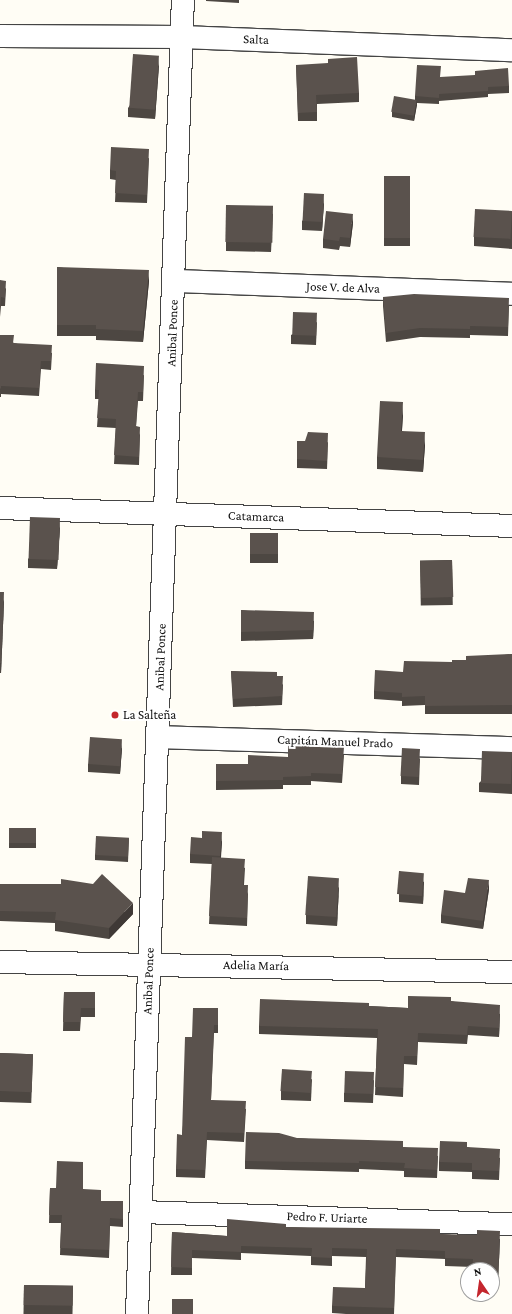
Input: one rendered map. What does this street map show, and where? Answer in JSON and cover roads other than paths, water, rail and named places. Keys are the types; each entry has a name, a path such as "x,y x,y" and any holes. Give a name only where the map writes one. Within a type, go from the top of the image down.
{"street":[{"name":"Anibal Ponce","path":"137,1314 175,281 183,0"},
{"name":"Salta","path":"0,36 182,37 512,50"},
{"name":"Jose V. de Alva","path":"175,281 512,294"},
{"name":"Catamarca","path":"0,508 512,526"},
{"name":"Capitán Manuel Prado","path":"158,736 512,748"},
{"name":"Adelia María","path":"0,962 512,972"},
{"name":"Pedro F. Uriarte","path":"141,1212 512,1224"}],"place":[{"name":"La Salteña","path":"115,715"}]}
